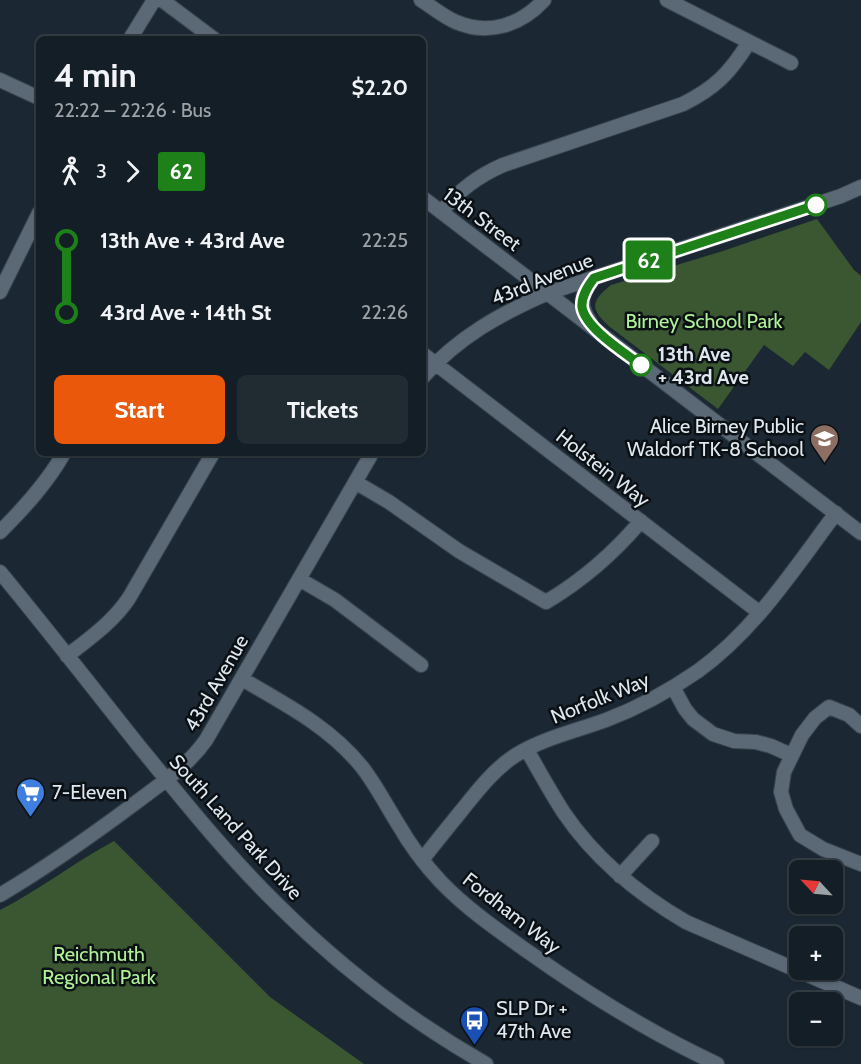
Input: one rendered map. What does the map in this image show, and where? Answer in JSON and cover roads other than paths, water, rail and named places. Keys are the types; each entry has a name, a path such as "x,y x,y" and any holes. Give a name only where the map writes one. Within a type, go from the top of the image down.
{"street":[{"path":"132,36 154,0"},
{"path":"162,0 210,36"},
{"path":"421,0 450,19 470,27 480,28 505,26 517,22 544,0"},
{"path":"667,0 791,63"},
{"path":"441,212 457,193 485,173 683,104 701,95 728,73 749,42"},
{"path":"0,80 36,97"},
{"name":"43rd Avenue","path":"426,374 457,344 515,307 548,293 841,196 861,187"},
{"name":"13th Street","path":"426,200 861,533"},
{"path":"0,292 36,219"},
{"path":"594,278 585,292 582,306 594,329"},
{"name":"Holstein Way","path":"426,356 760,613"},
{"path":"0,532 30,501 62,456"},
{"path":"67,656 110,622 129,598 211,456"},
{"name":"43rd Avenue","path":"0,895 73,849 185,765 206,740 370,456"},
{"path":"355,482 389,502 465,555 546,602 587,575 614,551 640,521"},
{"name":"Norfolk Way","path":"422,860 490,777 517,755 559,735 631,710 673,687 720,653 760,613 836,513"},
{"name":"South Land Park Drive","path":"0,572 166,780 276,903 314,939 381,995 486,1064"},
{"path":"299,579 335,600 421,664"},
{"name":"Fordham Way","path":"242,679 313,722 346,750 371,780 422,860 483,920 551,968 629,1018 717,1064"},
{"path":"673,687 693,719 713,734 734,741 756,742 771,746 791,755"},
{"path":"861,726 849,715 829,707 814,718 791,755 784,772 781,792 786,809 800,835 823,849 861,864"},
{"path":"527,750 563,812 592,848 620,876 662,908 686,922 861,998"},
{"path":"620,876 652,841"}],"place":[{"name":"13th Ave + 43rd Ave","path":"641,365"},
{"name":"Alice Birney Public Waldorf TK-8 School","path":"825,464"},
{"name":"7-Eleven","path":"31,818"},
{"name":"SLP Dr + 47th Ave","path":"475,1046"}],"park label":[{"name":"Birney School Park","path":"704,321"},
{"name":"Reichmuth Regional Park","path":"99,966"}]}
